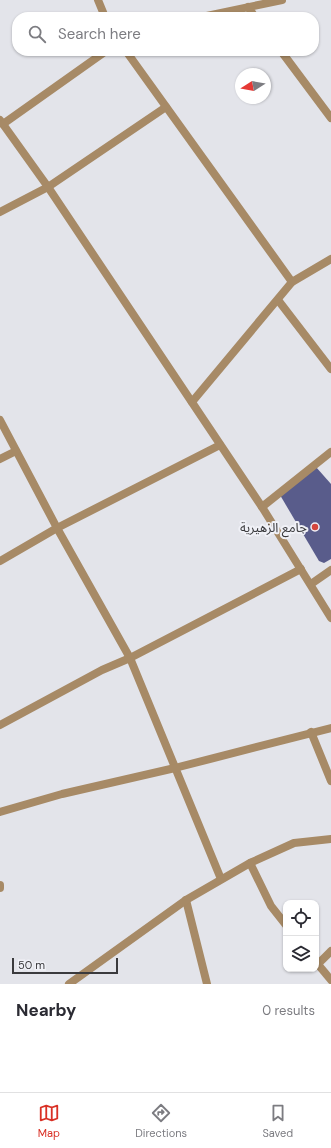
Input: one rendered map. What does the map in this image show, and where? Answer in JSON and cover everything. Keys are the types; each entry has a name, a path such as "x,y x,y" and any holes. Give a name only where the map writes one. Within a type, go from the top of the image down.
{"street":[{"path":"98,0 103,12"},
{"path":"225,12 282,0"},
{"path":"248,7 252,12"},
{"path":"99,56 2,122 48,187 262,507 331,618"},
{"path":"130,56 292,282"},
{"path":"285,56 331,118"},
{"path":"0,212 48,187 166,107"},
{"path":"192,402 292,282 331,260"},
{"path":"278,300 331,369"},
{"path":"0,420 57,528 130,658 221,879"},
{"path":"0,561 57,528 220,444"},
{"path":"0,459 16,451"},
{"path":"262,507 331,452"},
{"path":"0,725 102,670 130,658 301,569"},
{"path":"311,584 331,570"},
{"path":"0,812 62,794 175,768 331,728"},
{"path":"311,732 331,781"},
{"path":"69,984 186,900 221,879 250,863 294,843 331,839"},
{"path":"250,863 271,906 283,921"},
{"path":"186,900 207,984"},
{"path":"319,961 331,951"},
{"path":"319,965 331,980"}],"building":[{"name":"جامع الزهيرية","path":"316,467 331,484 331,559 324,563 319,561 280,495"}],"place":[{"name":"جامع الزهيرية","path":"315,527"}]}
